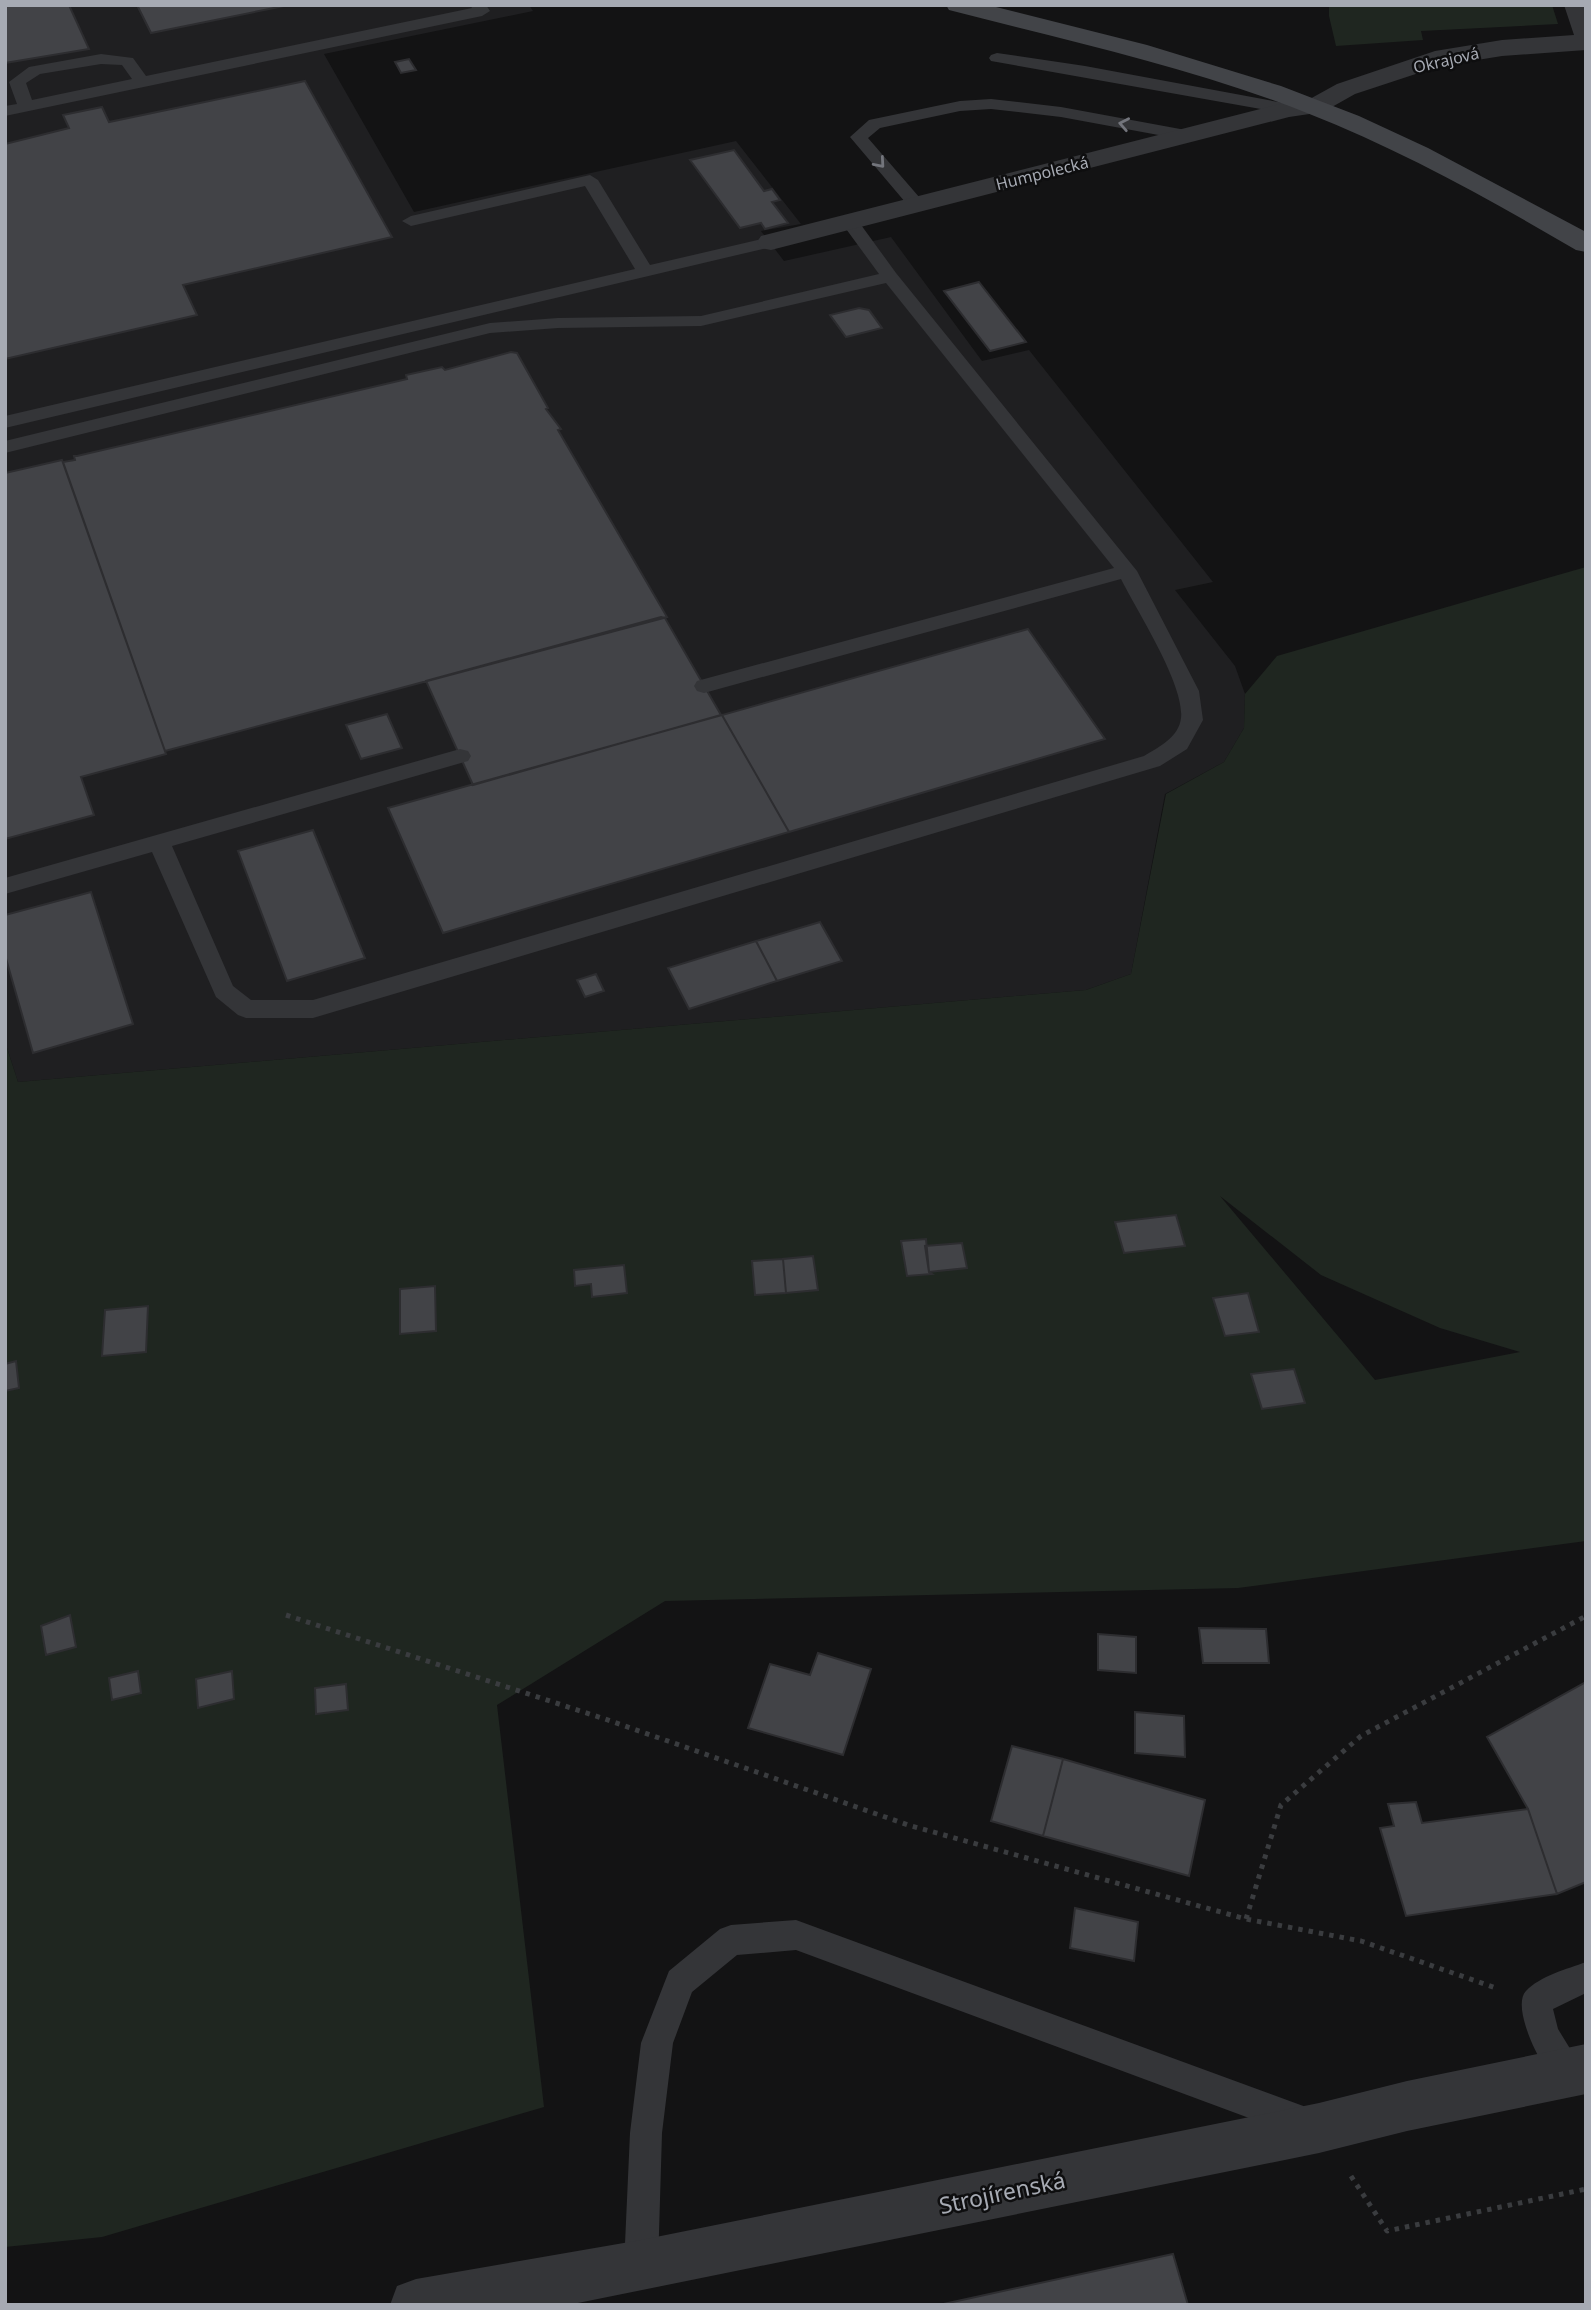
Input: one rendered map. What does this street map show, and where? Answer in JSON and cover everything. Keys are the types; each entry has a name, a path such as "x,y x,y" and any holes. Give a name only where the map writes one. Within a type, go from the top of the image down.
{"main road":[{"path":"958,5 1204,71 1302,108 1460,174 1586,244"}],"street":[{"path":"1576,5 1586,35"},
{"name":"Okrajová","path":"1302,108 1346,89 1435,59 1502,48 1586,42"},
{"name":"Humpolecká","path":"771,242 1302,108"},
{"name":"Strojírenská","path":"415,2305 641,2266 1320,2128 1407,2106 1578,2071"}],"lane":[{"path":"5,111 482,10 478,5"},
{"path":"997,58 1302,108"},
{"path":"26,107 17,82 35,70 101,59 127,61 143,83"},
{"path":"917,205 858,137 875,124 960,106 991,104 1061,112 1191,136"},
{"path":"411,220 590,180 645,271"},
{"path":"159,842 224,991 246,1009 313,1009 1152,761 1179,744 1192,720 1189,691 1127,571 890,277 850,222"},
{"path":"5,422 771,242"},
{"path":"5,447 490,328 558,323 701,321 890,277"},
{"path":"704,686 1127,571"},
{"path":"5,886 460,756"},
{"path":"641,2266 646,2133 657,2043 680,1982 731,1940 796,1935 1320,2128"},
{"path":"1578,2071 1544,2036 1536,2002 1563,1986 1586,1977"}],"path":[{"path":"286,1615 602,1718 908,1825 1246,1919 1361,1941 1536,2002"},
{"path":"1246,1919 1281,1805 1361,1736 1586,1616"},
{"path":"1320,2128 1387,2231 1586,2189"}],"shaded area":[{"path":"5,5 529,5 533,11 324,54 414,212 736,141 801,224 761,231 784,261 891,237 982,361 1029,350 1213,582 1175,590 1235,666 1245,694 1244,728 1224,762 1165,794 1131,974 1086,990 18,1082 5,1042"},
{"path":"1329,5 1552,5 1558,24 1421,31 1423,40 1336,46"},
{"path":"1586,567 1586,1541 1238,1588 665,1601 497,1705 544,2107 102,2237 5,2247 5,1042 18,1082 1086,990 1131,974 1166,794 1224,762 1244,728 1245,694 1277,656","holes":["1220,1196 1321,1275 1440,1328 1520,1352 1375,1380"]}],"building":[{"path":"5,5 69,5 89,49 5,63"},
{"path":"137,5 289,5 151,33"},
{"path":"409,59 416,70 401,73 395,62"},
{"path":"305,81 392,237 183,285 197,315 5,359 5,144 69,128 63,115 102,107 109,122"},
{"path":"734,150 764,191 772,189 780,200 772,202 788,223 765,229 761,223 740,228 690,160"},
{"path":"979,282 1026,342 990,351 944,291"},
{"path":"859,308 869,310 882,328 846,337 830,315"},
{"path":"511,352 517,353 548,408 546,409 561,429 558,430 667,617 165,751 63,462 75,460 74,456 407,379 406,375 442,367 445,370"},
{"path":"62,460 166,754 81,777 94,815 5,839 5,473"},
{"path":"665,618 721,715 473,785 426,681"},
{"path":"1028,629 1105,739 789,832 722,715"},
{"path":"387,714 402,748 361,759 346,725"},
{"path":"722,715 789,832 443,933 388,808"},
{"path":"313,830 365,958 287,981 238,851"},
{"path":"91,892 133,1024 33,1053 5,955 5,915"},
{"path":"820,922 842,961 777,981 756,941"},
{"path":"756,941 777,981 689,1009 668,968"},
{"path":"596,974 604,991 585,997 577,980"},
{"path":"1176,1215 1185,1246 1124,1253 1115,1222"},
{"path":"926,1239 929,1272 932,1274 907,1276 901,1241"},
{"path":"962,1243 967,1268 929,1272 925,1246"},
{"path":"813,1256 818,1290 786,1293 783,1259"},
{"path":"783,1259 786,1293 755,1295 752,1261"},
{"path":"624,1265 627,1293 592,1297 591,1284 575,1286 574,1270"},
{"path":"435,1286 436,1331 400,1334 400,1289"},
{"path":"1248,1293 1259,1332 1225,1336 1213,1298"},
{"path":"148,1306 146,1352 102,1356 105,1310"},
{"path":"16,1361 19,1388 5,1391 5,1364"},
{"path":"1294,1369 1305,1403 1262,1409 1251,1374"},
{"path":"70,1615 76,1647 46,1655 41,1626"},
{"path":"1199,1628 1266,1629 1269,1663 1203,1663"},
{"path":"1098,1634 1136,1637 1136,1673 1098,1670"},
{"path":"818,1653 871,1669 843,1755 748,1728 770,1664 810,1675"},
{"path":"138,1671 141,1693 112,1700 109,1678"},
{"path":"232,1671 234,1699 198,1708 196,1679"},
{"path":"1586,1682 1586,1882 1557,1894 1528,1809 1487,1737"},
{"path":"346,1684 348,1710 316,1714 315,1688"},
{"path":"1135,1712 1184,1716 1185,1757 1135,1753"},
{"path":"1012,1746 1063,1759 1043,1836 991,1821"},
{"path":"1063,1759 1205,1800 1189,1876 1043,1836"},
{"path":"1416,1802 1422,1823 1528,1809 1557,1894 1406,1916 1380,1828 1394,1826 1388,1804"},
{"path":"1075,1908 1138,1922 1134,1961 1070,1948"},
{"path":"1173,2254 1188,2305 939,2305"}]}
